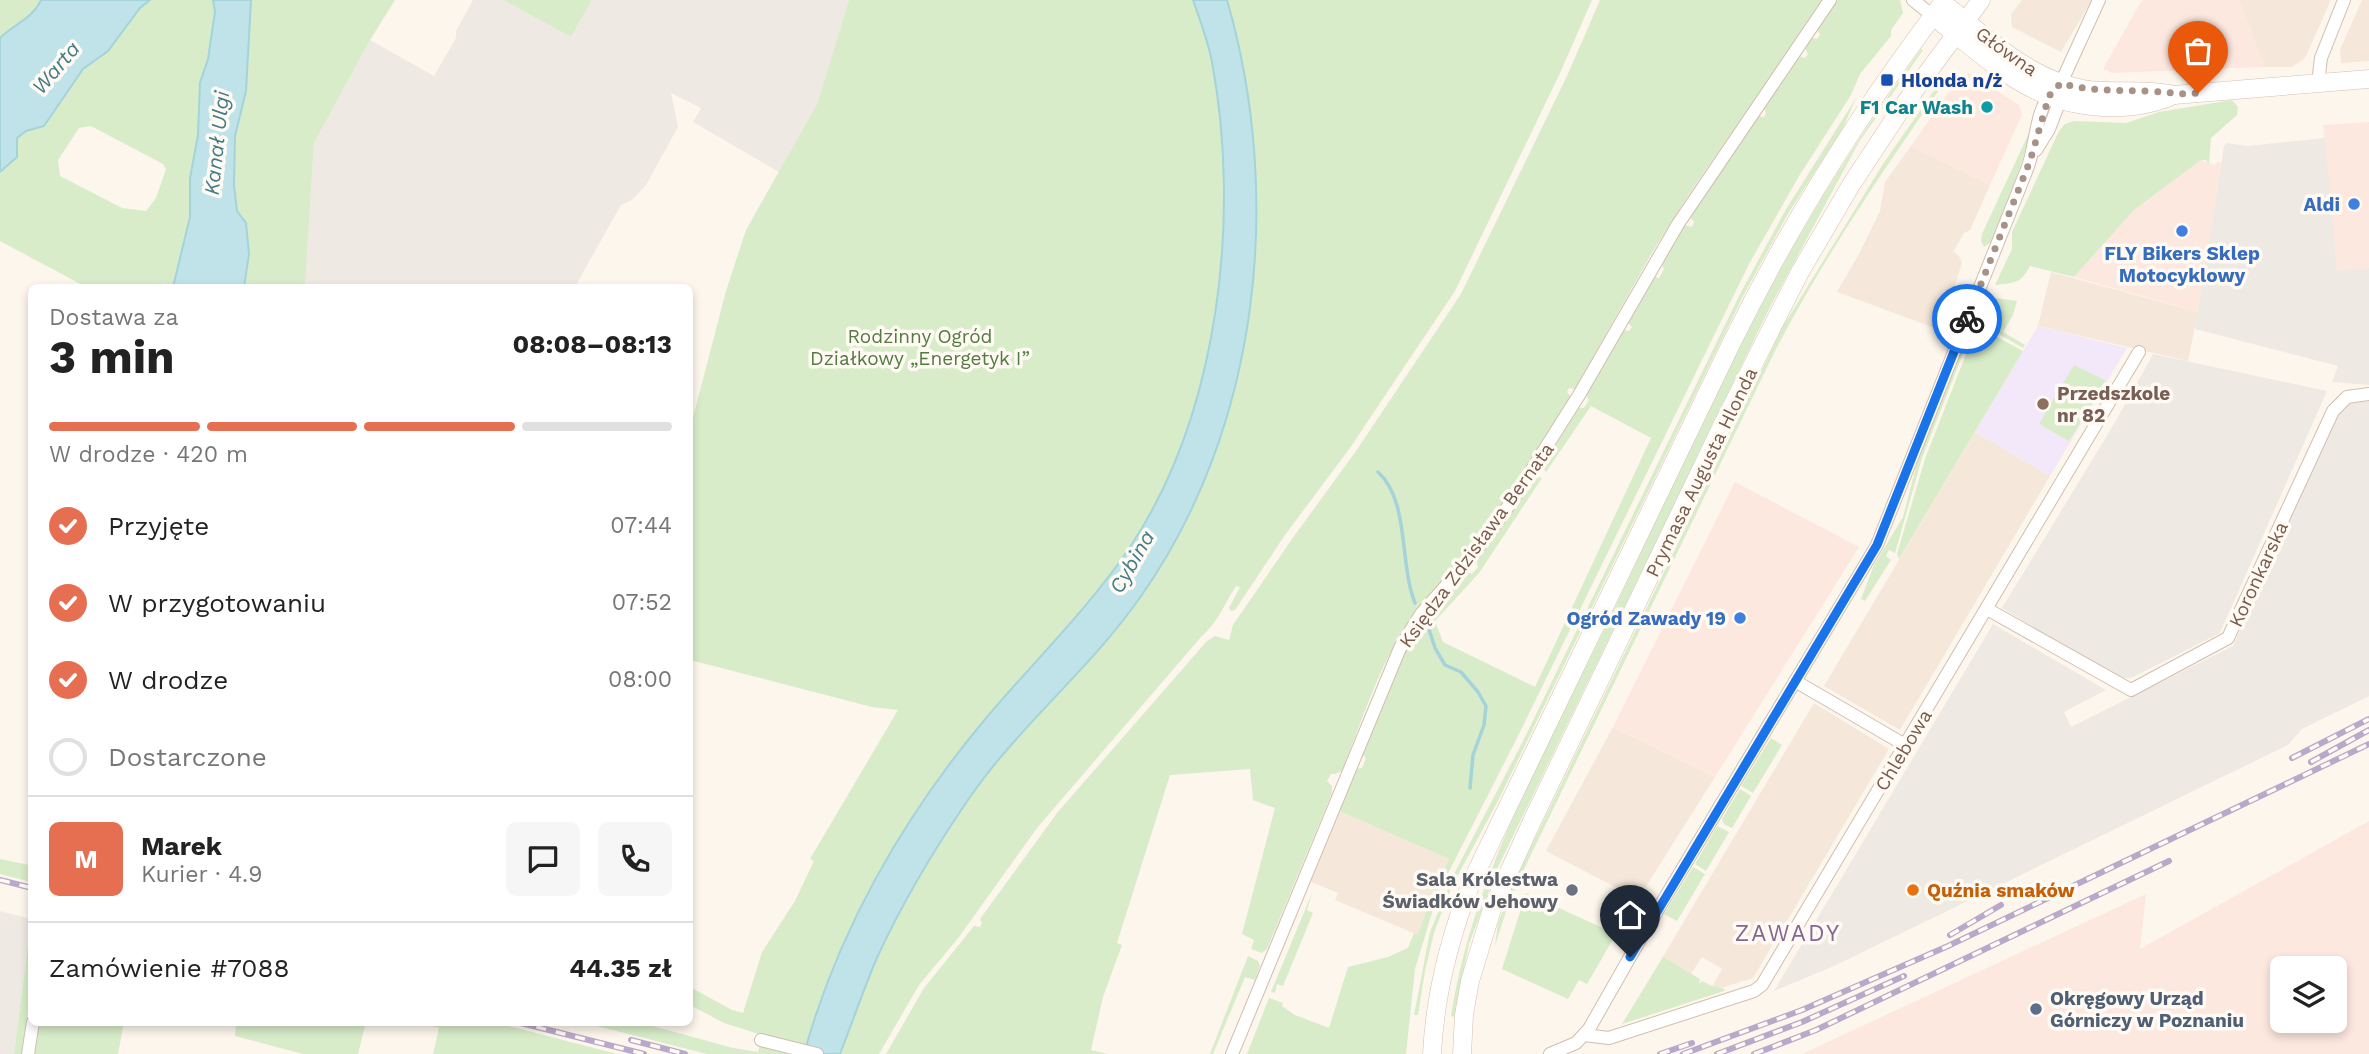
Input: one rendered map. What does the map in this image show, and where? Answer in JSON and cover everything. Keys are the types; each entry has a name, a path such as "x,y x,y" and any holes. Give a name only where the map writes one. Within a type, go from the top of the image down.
{"main road":[{"name":"Prymasa Augusta Hlonda","path":"1462,1054 1463,1026 1477,953 1504,881 1774,320 1851,185 1903,106 1981,0"},
{"name":"Główna","path":"1940,5 1961,27 2025,66 2057,93 2092,90 2151,91 2174,95 2369,79"},
{"name":"Prymasa Augusta Hlonda","path":"1432,1054 1437,997 1448,945 1467,891 1735,335 1817,186 1861,117 1940,5"}],"street":[{"name":"Księdza Zdzisława Bernata","path":"1232,1054 1400,648 1421,614 1482,543 1534,468 1662,248 1830,0"},
{"path":"1913,0 1940,5"},
{"path":"1550,1054 1568,1048 1584,1035 1885,529 2030,161 2049,129 2057,93 2099,0"},
{"path":"2318,83 2320,58 2344,0"},
{"name":"Chlebowa","path":"1584,1035 1609,1038 1754,991 1765,982 2138,352"},
{"name":"Koronkarska","path":"1987,609 2131,690 2228,638 2333,411 2347,397 2369,394"},
{"path":"1795,681 1905,746"},
{"path":"28,1054 32,1026"},
{"path":"1463,1026 1466,1041 1476,1054"},
{"path":"761,1040 817,1054"}],"shaded area":[{"path":"473,0 503,0 571,37 592,0 849,0 817,104 779,172 693,122 701,108 671,93 678,127 646,185 632,200 621,205 577,284 305,284 314,143 370,40 434,76 456,38 456,31"},
{"path":"2022,0 2092,0 2061,52 2012,27 2011,14"},
{"path":"2142,0 2239,0 2264,67 2112,73 2103,69"},
{"path":"2239,0 2331,0 2305,58 2292,67 2264,67"},
{"path":"2362,0 2369,0 2369,61 2341,63 2340,50"},
{"path":"1969,73 2019,105 2022,115 1990,185 1911,146 1950,91"},
{"path":"2369,122 2369,268 2337,272 2323,125"},
{"path":"2325,138 2337,271 2369,268 2369,385 2332,382 2338,366 2195,329 2224,146 2227,143 2248,146"},
{"path":"1911,146 1990,185 1970,230 1964,233 1953,252 1959,256 1962,263 1940,330 1837,292 1880,211 1885,182"},
{"path":"2201,160 2215,165 2218,161 2221,163 2198,312 2074,277 2134,210"},
{"path":"2051,272 2198,312 2188,361 2038,326"},
{"name":"Przedszkole nr 82","path":"2038,326 2127,348 2050,476 1975,432"},
{"path":"2153,354 2327,391 2220,633 2131,678 2119,678 2002,608 2114,424"},
{"path":"2345,395 2369,400 2369,696 2302,729 2288,745 1834,966 1774,991 1993,624 2106,690 2064,712 2071,727 2233,646"},
{"path":"1975,432 2050,476 1900,730 1824,686"},
{"name":"Ogród Zawady 19","path":"1735,482 1859,547 1715,777 1613,727"},
{"path":"1814,703 1889,749 1753,978 1709,992 1722,969 1702,957 1689,977 1661,960"},
{"path":"1613,727 1715,777 1638,899 1546,851"},
{"path":"1339,811 1449,859 1418,935 1335,900 1338,893 1309,881"},
{"path":"2369,821 2369,1054 1802,1054 2146,894 2140,949"},
{"path":"0,911 28,918 28,943 14,1054 0,1054"}],"green space":[{"path":"0,0 41,0 28,17 0,38"},
{"path":"150,0 213,0 215,12 208,59 200,84 198,135 190,178 190,217 174,284 80,284 0,241 0,173 17,157 17,138 26,131 44,126 83,69 108,51 140,8","holes":["91,126 163,164 166,169 156,198 146,211 122,208 60,176 58,160 79,128"]},
{"path":"251,0 395,0 314,143 305,284 244,284 249,253 246,223 237,211 234,185 235,136 246,91"},
{"path":"503,0 592,0 571,37"},
{"name":"Rodzinny Ogród Działkowy „Energetyk I”","path":"849,0 1206,0 1239,138 1202,439 1058,657 804,1054 707,1054 597,1026 653,1026 733,1048 758,1052 762,1035 724,1023 693,1007 693,989 732,1010 743,1013 762,952 795,901 814,861 810,859 898,710 872,707 693,661 693,418 726,291 746,230 817,104"},
{"path":"1224,0 1592,0 1560,73 1455,291 1350,448 1285,535 1235,610 1231,611 1229,608 1240,587 1236,586 1212,625 1037,828 959,937 919,985 879,1054 840,1054 848,1033 836,982 1022,705 1223,414"},
{"path":"1600,0 1824,0 1691,191 1653,251 1575,389 1569,388 1567,392 1571,397 1512,490 1474,544 1424,601 1398,638 1372,694 1342,771 1331,774 1327,781 1332,786 1332,793 1267,949 1262,953 1251,949 1254,940 1242,934 1275,808 1253,800 1250,769 1170,775 1117,943 1122,945 1103,997 1091,1050 1108,1054 886,1054 924,988 974,926 980,927 980,919 1057,813 1207,641 1215,636 1229,640 1233,625 1356,451 1461,294 1567,76"},
{"path":"1838,0 1900,0 1903,13 1891,30 1891,36 1860,74 1851,95 1799,176 1749,264 1518,736 1438,893 1415,969 1406,1054 1247,1054 1269,998 1283,1003 1282,1006 1295,1015 1329,1028 1348,967 1388,957 1408,948 1414,933 1418,934 1449,859 1339,811 1356,769 1362,768 1366,758 1362,754 1393,677 1423,621 1436,605 1441,607 1445,603 1442,598 1467,572 1472,574 1478,567 1476,561 1536,476 1542,478 1479,573 1435,621 1443,642 1535,687 1651,438 1591,406 1546,472 1542,467 1579,408 1584,408 1589,400 1586,395 1623,330 1629,331 1632,327 1627,322 1653,276 1659,278 1664,269 1661,264 1684,225 1692,227 1694,222 1690,217 1758,116 1764,117 1764,108 1799,56 1805,58 1808,54 1805,48 1812,38 1817,39 1820,35 1817,30"},
{"path":"1921,49 1923,50 1859,142 1770,307 1498,867 1469,944 1454,1017 1451,1016 1476,912 1494,862 1538,764 1698,431 1794,245 1855,145"},
{"path":"1944,76 1946,80 1834,248 1774,353 1527,863 1508,905 1495,946 1498,923 1513,884 1782,328 1883,164"},
{"path":"1856,98 1843,128 1789,212 1743,296 1498,801 1451,888 1434,933 1418,1015 1414,1015 1430,932 1454,874 1524,739 1740,294 1785,211"},
{"path":"2232,100 2238,107 2237,115 2211,138 2209,164 2206,160 2201,160 2134,210 2074,277 2030,266 2016,282 1995,285 2012,249 2012,232 2059,131 2065,124 2074,121 2126,123 2159,112"},
{"path":"2035,120 1991,242 1984,247 1982,234"},
{"path":"1995,298 2017,301 2013,315 2003,332 2025,345 2023,348 1978,322 1987,301"},
{"path":"1983,303 1922,458 1895,553 1889,550 1886,556 1891,560 1865,601 1861,599 1874,565 1903,517 1918,459 1977,309"},
{"path":"1977,326 2023,351 1899,559 1897,554 1925,459"},
{"path":"2074,365 2106,381 2069,441 2039,424"},
{"path":"1771,738 1782,745 1753,793 1741,786"},
{"path":"1740,789 1751,796 1732,828 1724,824 1722,819"},
{"path":"1717,826 1729,832 1706,871 1695,864"},
{"path":"0,859 28,865 28,881 0,874"},
{"path":"1693,867 1705,874 1677,921 1664,914"},
{"path":"1312,893 1307,910 1313,913 1283,986 1277,984 1275,993 1271,992"},
{"path":"1526,893 1616,934 1587,984 1579,980 1568,999 1502,969"},
{"path":"28,944 28,1011 22,1054 14,1054"},
{"path":"1248,956 1258,961 1260,966 1255,980 1245,977 1213,1054 1210,1054"},
{"path":"1663,957 1700,979 1699,984 1702,981 1725,989 1724,991 1622,1024"},
{"path":"37,1026 123,1026 118,1054 33,1054"},
{"path":"236,1026 365,1026 358,1054 303,1054 235,1036"},
{"path":"431,1026 508,1026 617,1054 433,1054 439,1028"}],"water":[{"name":"Warta","path":"41,0 150,0 140,8 108,51 83,69 44,126 26,131 17,138 17,157 0,172 0,38 28,17"},
{"name":"Kanał Ulgi","path":"213,0 251,0 246,91 235,136 234,185 237,211 246,223 249,254 244,284 174,284 190,217 190,178 198,135 200,83 208,59 215,12"},
{"name":"Cybina","path":"1193,0 1227,0 1245,75 1254,153 1256,231 1250,310 1235,387 1212,461 1180,533 1139,599 1099,650 1010,746 944,836 886,939 840,1054 804,1054 834,965 875,879 899,838 925,798 982,723 1113,571 1160,494 1184,437 1203,376 1215,313 1222,249 1224,185 1220,122 1212,62"}],"waterway":[{"path":"1378,472 1388,484 1400,516 1407,570 1415,603"},
{"path":"1428,626 1435,648 1445,665 1461,672 1486,706 1484,725 1473,755 1470,788"}],"railway":[{"path":"2292,758 2369,719"},
{"path":"2311,762 2369,730"},
{"path":"1683,1054 1802,1010 1948,946 2369,744"},
{"path":"1754,1054 1816,1030 2169,861"},
{"path":"0,880 28,887"},
{"path":"1950,935 2001,905"},
{"path":"1717,1054 1802,1022 1904,976"},
{"path":"533,1026 644,1054"},
{"path":"631,1040 685,1054"},
{"path":"1660,1054 1692,1043"}],"way so far":[{"path":"1967,319 2030,161 2049,96 2061,83 2102,91 2151,91 2174,95 2198,93"}],"place":[{"name":"Hlonda n/ż","path":"1887,80"},
{"name":"F1 Car Wash","path":"1987,107"},
{"name":"Aldi","path":"2354,204"},
{"name":"FLY Bikers Sklep Motocyklowy","path":"2182,231"},
{"name":"Przedszkole nr 82","path":"2043,404"},
{"name":"Ogród Zawady 19","path":"1740,618"},
{"name":"Sala Królestwa Świadków Jehowy","path":"1572,890"},
{"name":"Quźnia smaków","path":"1913,890"},
{"name":"Okręgowy Urząd Górniczy w Poznaniu","path":"2036,1009"}],"district":[{"name":"ZAWADY","path":"1788,933"}],"route":[{"path":"1630,957 1877,545 1967,319"}]}
